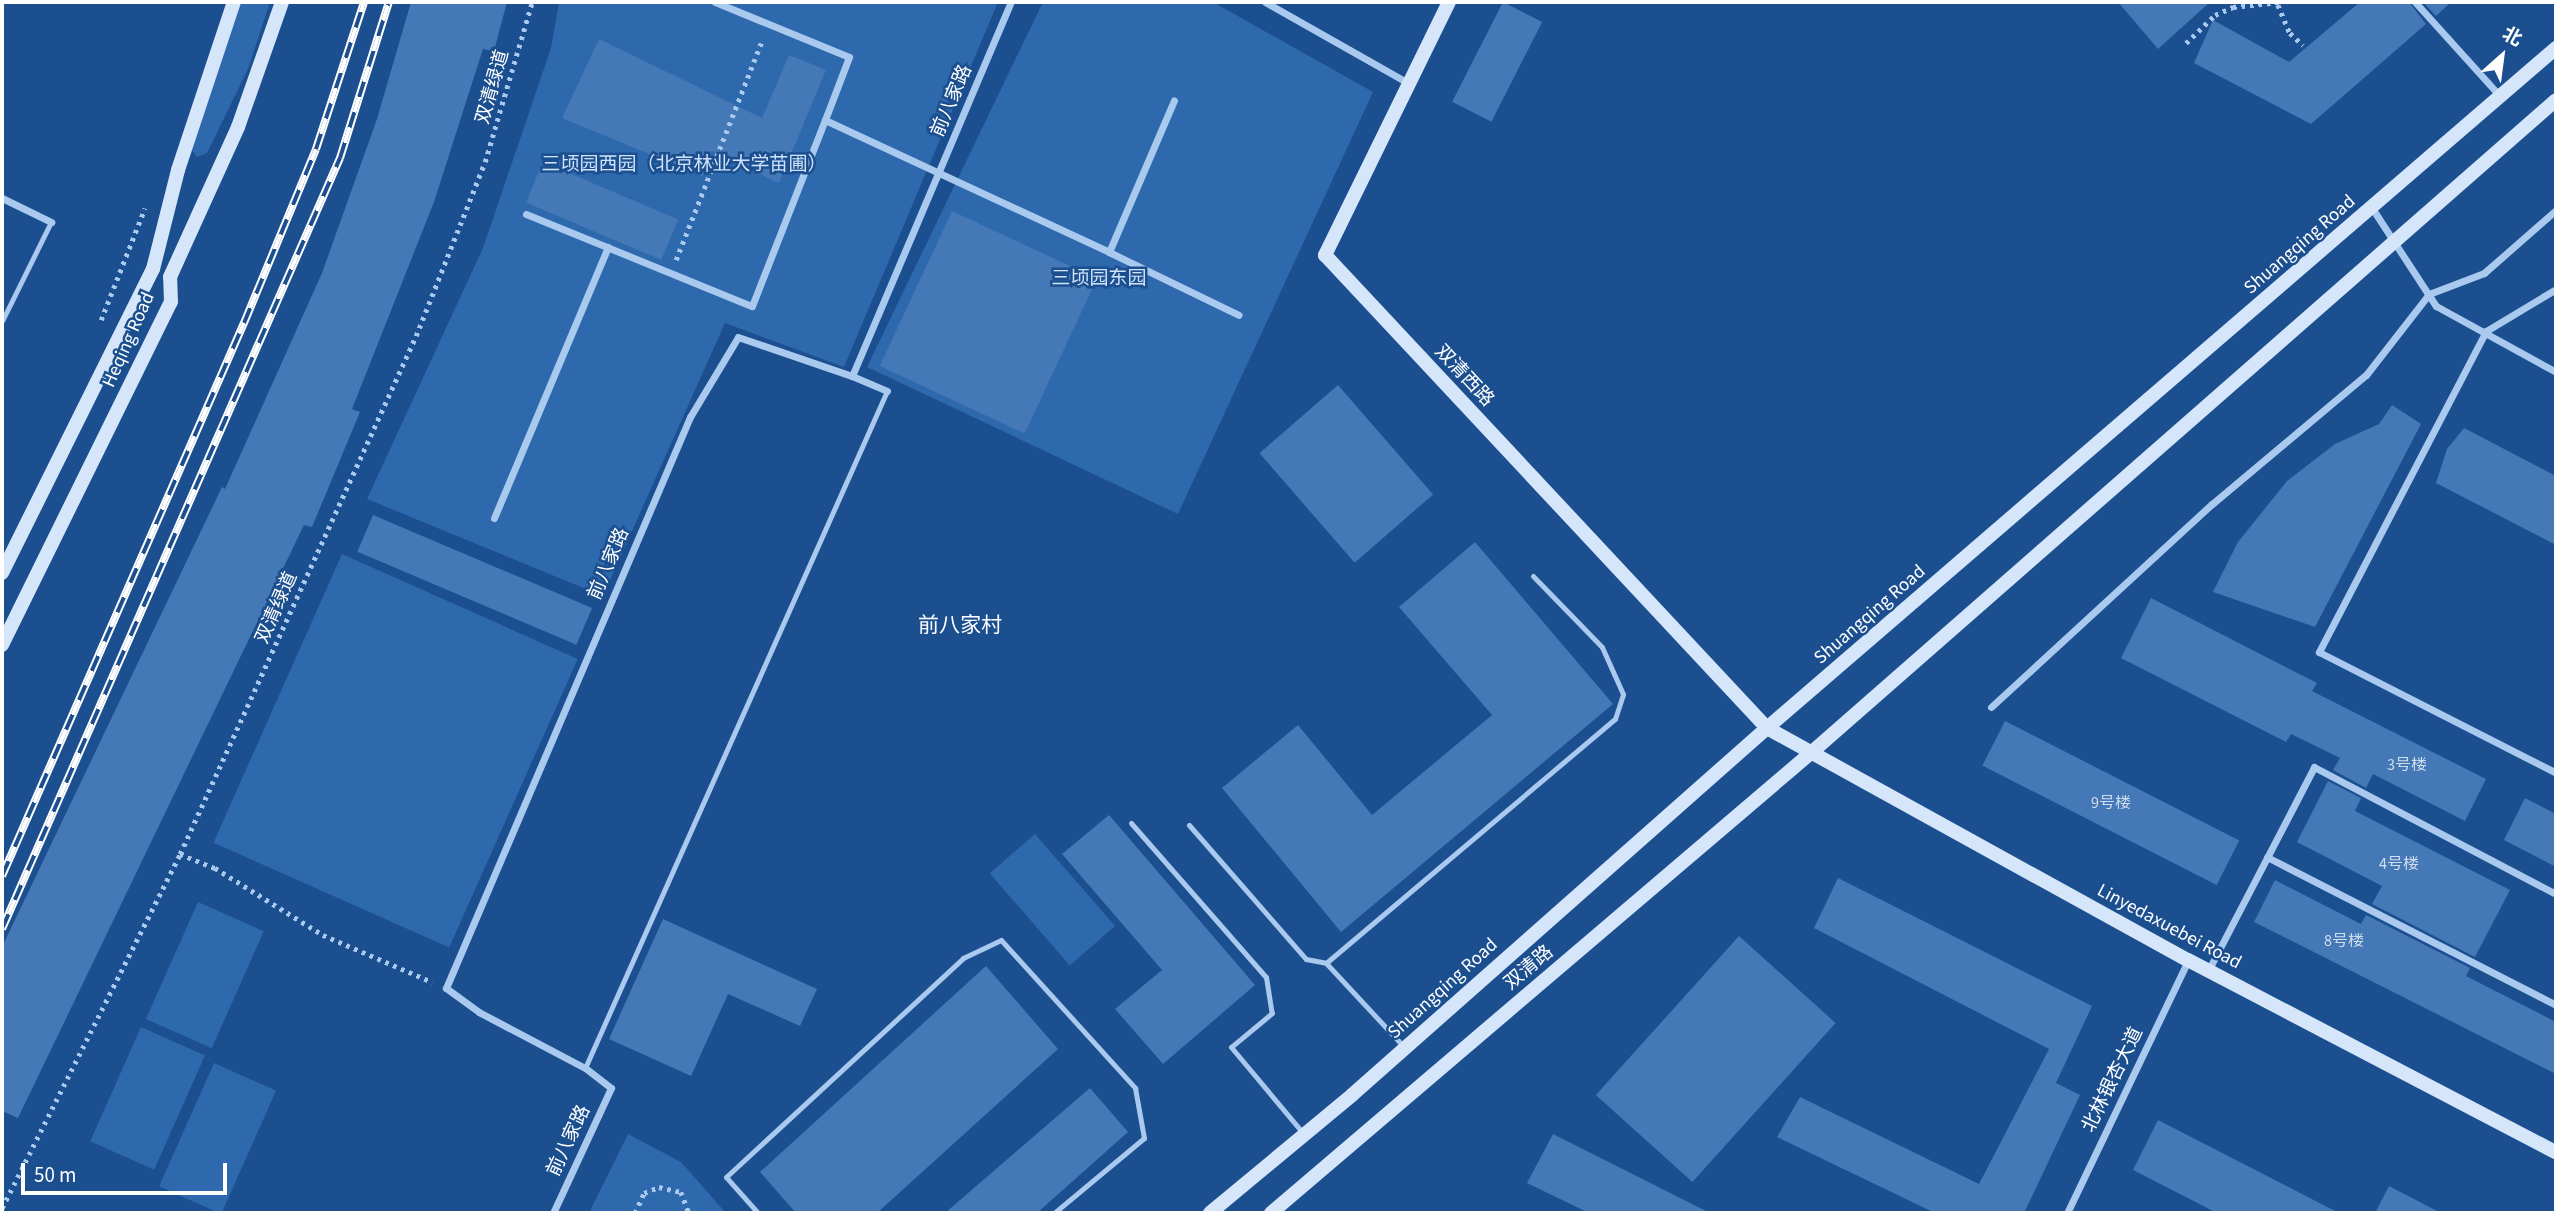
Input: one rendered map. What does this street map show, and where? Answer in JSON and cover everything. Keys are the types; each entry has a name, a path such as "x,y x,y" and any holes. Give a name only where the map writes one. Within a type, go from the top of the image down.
{"main road":[{"name":"Heqing Road","path":"2,573 153,269 178,170 234,2"},
{"name":"Heqing Road","path":"2,646 171,302 170,277 238,127 282,2"},
{"name":"双清西路","path":"1449,2 1325,255 1767,728"},
{"name":"Shuangqing Road","path":"1210,1213 1405,1049 1767,728 2556,48"},
{"path":"1812,752 2556,100"},
{"name":"Linyedaxuebei Road","path":"1767,728 2208,971 2556,1152"},
{"name":"双清路","path":"1271,1213 1812,752"}],"street":[{"name":"前八家路","path":"553,1213 611,1088 586,1068 479,1012 446,988 690,417 738,337 852,376 1011,2"},
{"path":"1265,2 1408,83"},
{"path":"2415,2 2500,96"},
{"path":"526,214 752,306 849,57 720,3"},
{"path":"1109,252 1174,100"},
{"path":"825,120 940,171 1240,315"},
{"path":"2,198 51,222"},
{"path":"2372,208 2436,306 2486,331 2556,372"},
{"path":"1991,707 2212,504 2366,376 2429,294 2484,273 2556,210"},
{"path":"494,519 608,247"},
{"path":"2556,289 2486,331 2319,652 2556,773"},
{"path":"852,376 887,391"},
{"path":"2208,971 2314,767 2556,894"},
{"path":"2267,857 2556,1005"},
{"name":"北林银杏大道","path":"2067,1213 2188,960"}],"lane":[{"path":"2,321 51,222"},
{"path":"586,1068 887,391"},
{"path":"1326,963 1615,719 1623,694 1602,647 1532,576"},
{"path":"1131,823 1266,977 1272,1013 1231,1047 1304,1135"},
{"path":"1189,825 1306,959 1326,963 1405,1049"},
{"path":"758,1213 726,1177 963,958 1001,940 1135,1088 1144,1138 1054,1213"}],"path":[{"name":"双清绿道","path":"2,1208 180,854 416,336 485,162 532,2"},
{"path":"2186,43 2215,15 2234,7 2279,4 2290,33 2303,45"},
{"path":"671,272 768,22"},
{"path":"97,328 149,195"},
{"path":"180,854 215,868 323,935 446,988"},
{"path":"635,1213 644,1193 659,1187 681,1192 689,1213"}],"green space":[{"path":"239,2 270,2 248,69 207,153 197,157 191,149"},
{"name":"三顷园西园（北京林业大学苗圃）","path":"559,2 998,2 844,367 725,323 603,596 367,499 483,248 551,48"},
{"name":"三顷园东园","path":"1043,2 1213,2 1373,92 1178,514 867,367"},
{"path":"342,554 578,659 449,948 213,843"},
{"path":"1035,834 1115,926 1070,965 990,873"},
{"path":"198,902 264,931 212,1048 146,1019"},
{"path":"141,1027 205,1055 154,1170 90,1141"},
{"path":"214,1063 276,1091 222,1213 159,1186"},
{"path":"628,1134 681,1162 726,1213 589,1213"}],"building":[{"path":"411,2 507,2 494,51 483,49 434,202 352,409 360,412 312,527 304,525 18,1118 2,1111 2,947 222,487 225,489 322,273 377,119"},
{"path":"1503,2 1542,22 1491,122 1452,102"},
{"path":"2118,2 2210,2 2158,49"},
{"path":"2360,2 2409,2 2426,24 2311,124 2194,63 2213,20 2289,62"},
{"path":"2423,2 2451,2 2436,16"},
{"path":"599,39 762,118 789,55 826,70 779,183 712,151 702,176 562,118"},
{"path":"543,162 678,219 661,260 526,203"},
{"path":"952,211 1097,279 1025,434 880,366"},
{"path":"1338,385 1433,494 1355,563 1260,453"},
{"path":"2392,405 2421,424 2315,627 2213,592 2238,542 2287,481 2335,444 2379,424"},
{"path":"2464,428 2556,476 2556,545 2436,483 2447,449"},
{"path":"373,515 592,608 576,645 357,552"},
{"path":"1475,542 1613,704 1341,932 1222,788 1298,725 1372,815 1492,715 1399,607"},
{"path":"2151,598 2317,683 2312,691 2486,779 2465,821 2373,774 2366,788 2333,770 2340,758 2291,734 2286,742 2121,658"},
{"path":"2005,721 2239,840 2217,885 1982,766"},
{"path":"2328,781 2361,798 2355,811 2510,890 2475,957 2372,904 2382,886 2297,842"},
{"path":"2525,798 2556,814 2556,867 2504,840"},
{"path":"1109,815 1255,985 1163,1064 1115,1009 1162,970 1062,854"},
{"path":"1838,878 2092,1006 2056,1083 2080,1095 2024,1213 1935,1213 1777,1137 1800,1097 1979,1184 2049,1049 1814,928"},
{"path":"2275,880 2361,924 2366,915 2470,968 2466,976 2556,1022 2556,1074 2254,922"},
{"path":"663,919 817,989 800,1026 728,994 691,1076 609,1039"},
{"path":"1739,936 1836,1023 1692,1182 1596,1095"},
{"path":"986,966 1058,1049 877,1213 796,1213 760,1172"},
{"path":"1090,1088 1128,1132 1037,1213 945,1213"},
{"path":"2158,1120 2339,1213 2217,1213 2133,1170"},
{"path":"1553,1134 1710,1213 1589,1213 1527,1183"},
{"path":"2389,1186 2441,1213 2375,1213"}],"railway":[{"path":"2,876 244,323 316,149 364,2"},
{"path":"2,929 340,158 389,2"}],"district":[{"name":"前八家村","path":"960,625"}]}
